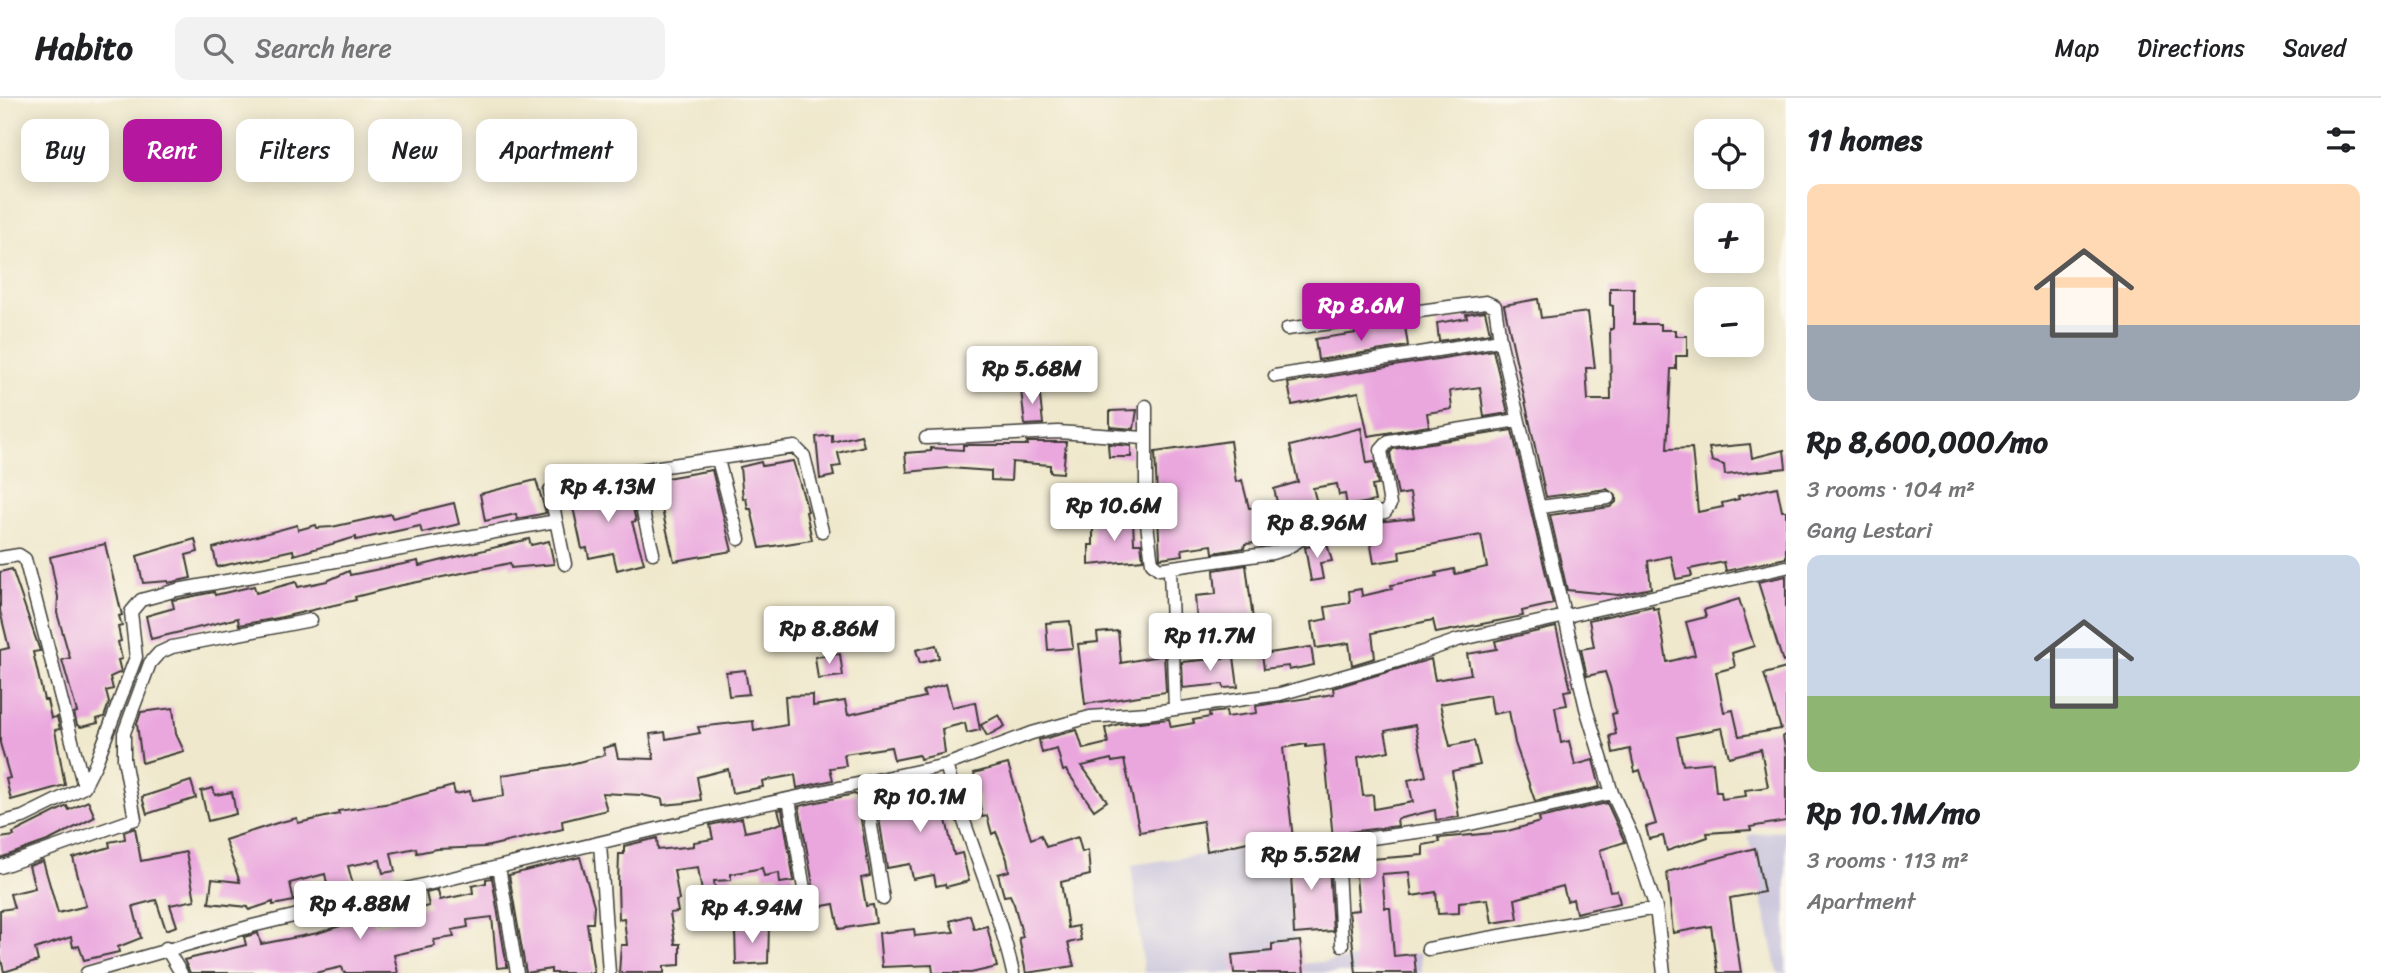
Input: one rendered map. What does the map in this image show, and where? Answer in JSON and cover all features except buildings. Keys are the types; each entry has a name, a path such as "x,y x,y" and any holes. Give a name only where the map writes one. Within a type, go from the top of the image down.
{"street":[{"path":"1287,329 1490,302 1495,306 1518,420 1586,708 1612,793 1632,836 1656,908 1664,973"},
{"path":"1275,376 1500,340"},
{"path":"1146,406 1146,516 1152,563 1159,569 1272,553 1285,549 1332,520 1385,512 1391,505 1381,450 1389,442 1518,420"},
{"path":"926,438 1058,432 1144,438"},
{"path":"565,564 550,491 558,482 800,449 822,531"},
{"path":"718,460 739,539"},
{"path":"633,472 653,554"},
{"path":"1540,507 1608,498"},
{"path":"0,823 23,817 84,787 96,763 136,657 131,612 141,600 191,588 556,521"},
{"path":"0,558 19,555 25,559 84,787"},
{"path":"87,973 166,948 499,867 946,765 1031,733 1090,717 1175,709 1280,694 1397,661 1458,640 1786,567"},
{"path":"1170,569 1175,709"},
{"path":"0,867 135,819 122,746 142,683 150,663 159,653 172,647 311,621"},
{"path":"946,765 961,818 1004,933 1013,973"},
{"path":"864,783 883,899"},
{"path":"1342,945 1337,848 1342,842 1461,825 1612,793"},
{"path":"789,799 807,913"},
{"path":"600,844 609,973"},
{"path":"499,867 517,973"},
{"path":"1427,949 1656,908"},
{"path":"166,948 181,973"}],"shaded area":[{"path":"1786,830 1786,973 1778,973 1748,835"},
{"path":"1282,843 1298,964 1421,953 1422,973 1144,973 1131,865"}]}
